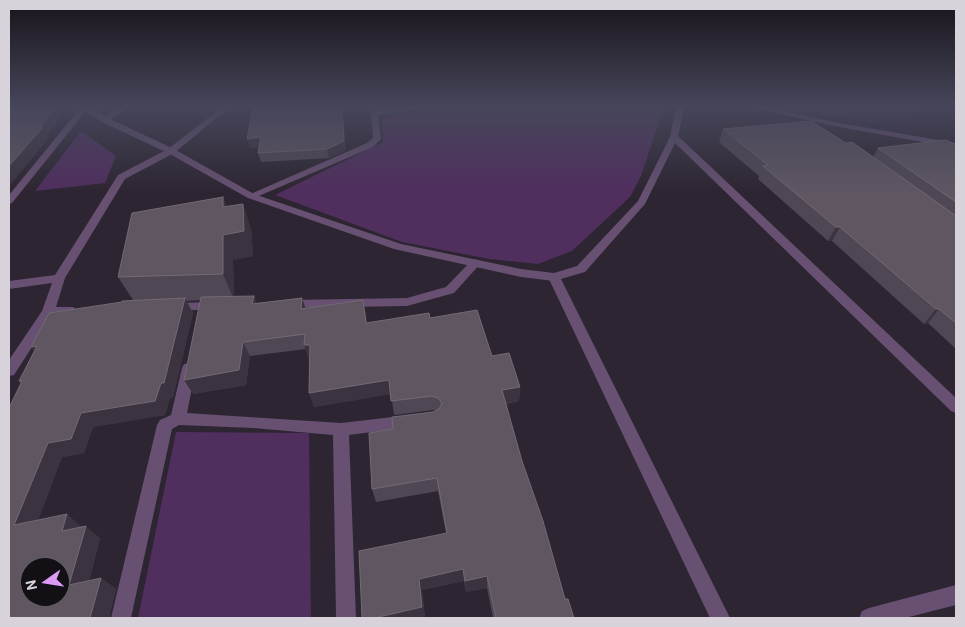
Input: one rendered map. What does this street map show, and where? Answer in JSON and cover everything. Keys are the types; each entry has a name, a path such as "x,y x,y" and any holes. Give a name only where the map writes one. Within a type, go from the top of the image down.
{"street":[{"path":"9,201 62,136"},
{"path":"140,136 171,151 251,196 398,247 554,277 581,269 642,202 674,137 956,407"},
{"path":"9,371 48,312 59,278 121,177 171,151 189,136"},
{"path":"251,196 370,145 377,139 377,136"},
{"path":"894,136 956,146"},
{"path":"9,190 20,188"},
{"path":"279,304 407,302 450,290 475,262"},
{"path":"554,277 720,618"},
{"path":"9,285 59,278"},
{"path":"163,308 230,305"},
{"path":"198,325 202,306"},
{"path":"48,312 86,310"},
{"path":"178,419 192,353"},
{"path":"121,618 165,425 178,419 253,422 341,429 425,419"},
{"path":"341,429 346,618"},
{"path":"869,618 956,595"}],"shaded area":[{"path":"77,136 88,136 116,156 105,183 35,191"},
{"path":"383,136 654,136 641,176 630,197 572,251 538,264 489,259 402,242 275,195 383,142"},
{"path":"176,432 309,433 311,618 138,618"}],"building":[{"path":"9,136 35,136 9,166"},
{"path":"248,136 344,136 344,141 327,149 258,153 261,137 247,139"},
{"path":"732,136 835,136 846,143 852,142 956,216 956,323 939,309 936,309 840,227 836,227 763,166 768,165"},
{"path":"946,140 956,145 956,202 878,148"},
{"path":"223,197 223,207 243,204 244,231 223,235 223,274 118,277 132,213"},
{"path":"254,296 252,304 302,298 301,309 363,300 366,323 429,313 430,318 477,310 492,356 509,353 520,387 502,390 565,599 568,599 574,618 496,618 487,576 465,581 463,569 419,579 422,607 374,618 362,618 359,551 447,533 437,478 372,489 369,433 393,429 392,417 433,412 439,409 442,403 438,398 432,396 391,401 389,380 309,393 310,345 304,345 305,334 243,342 239,370 184,380 201,297"},
{"path":"185,298 164,383 161,383 155,401 81,413 71,439 48,443 14,525 67,514 62,531 86,526 70,582 70,557 20,557 20,607 70,607 70,585 101,578 90,618 9,618 9,408 22,381 19,381 37,346 31,347 49,313 122,302"}]}
